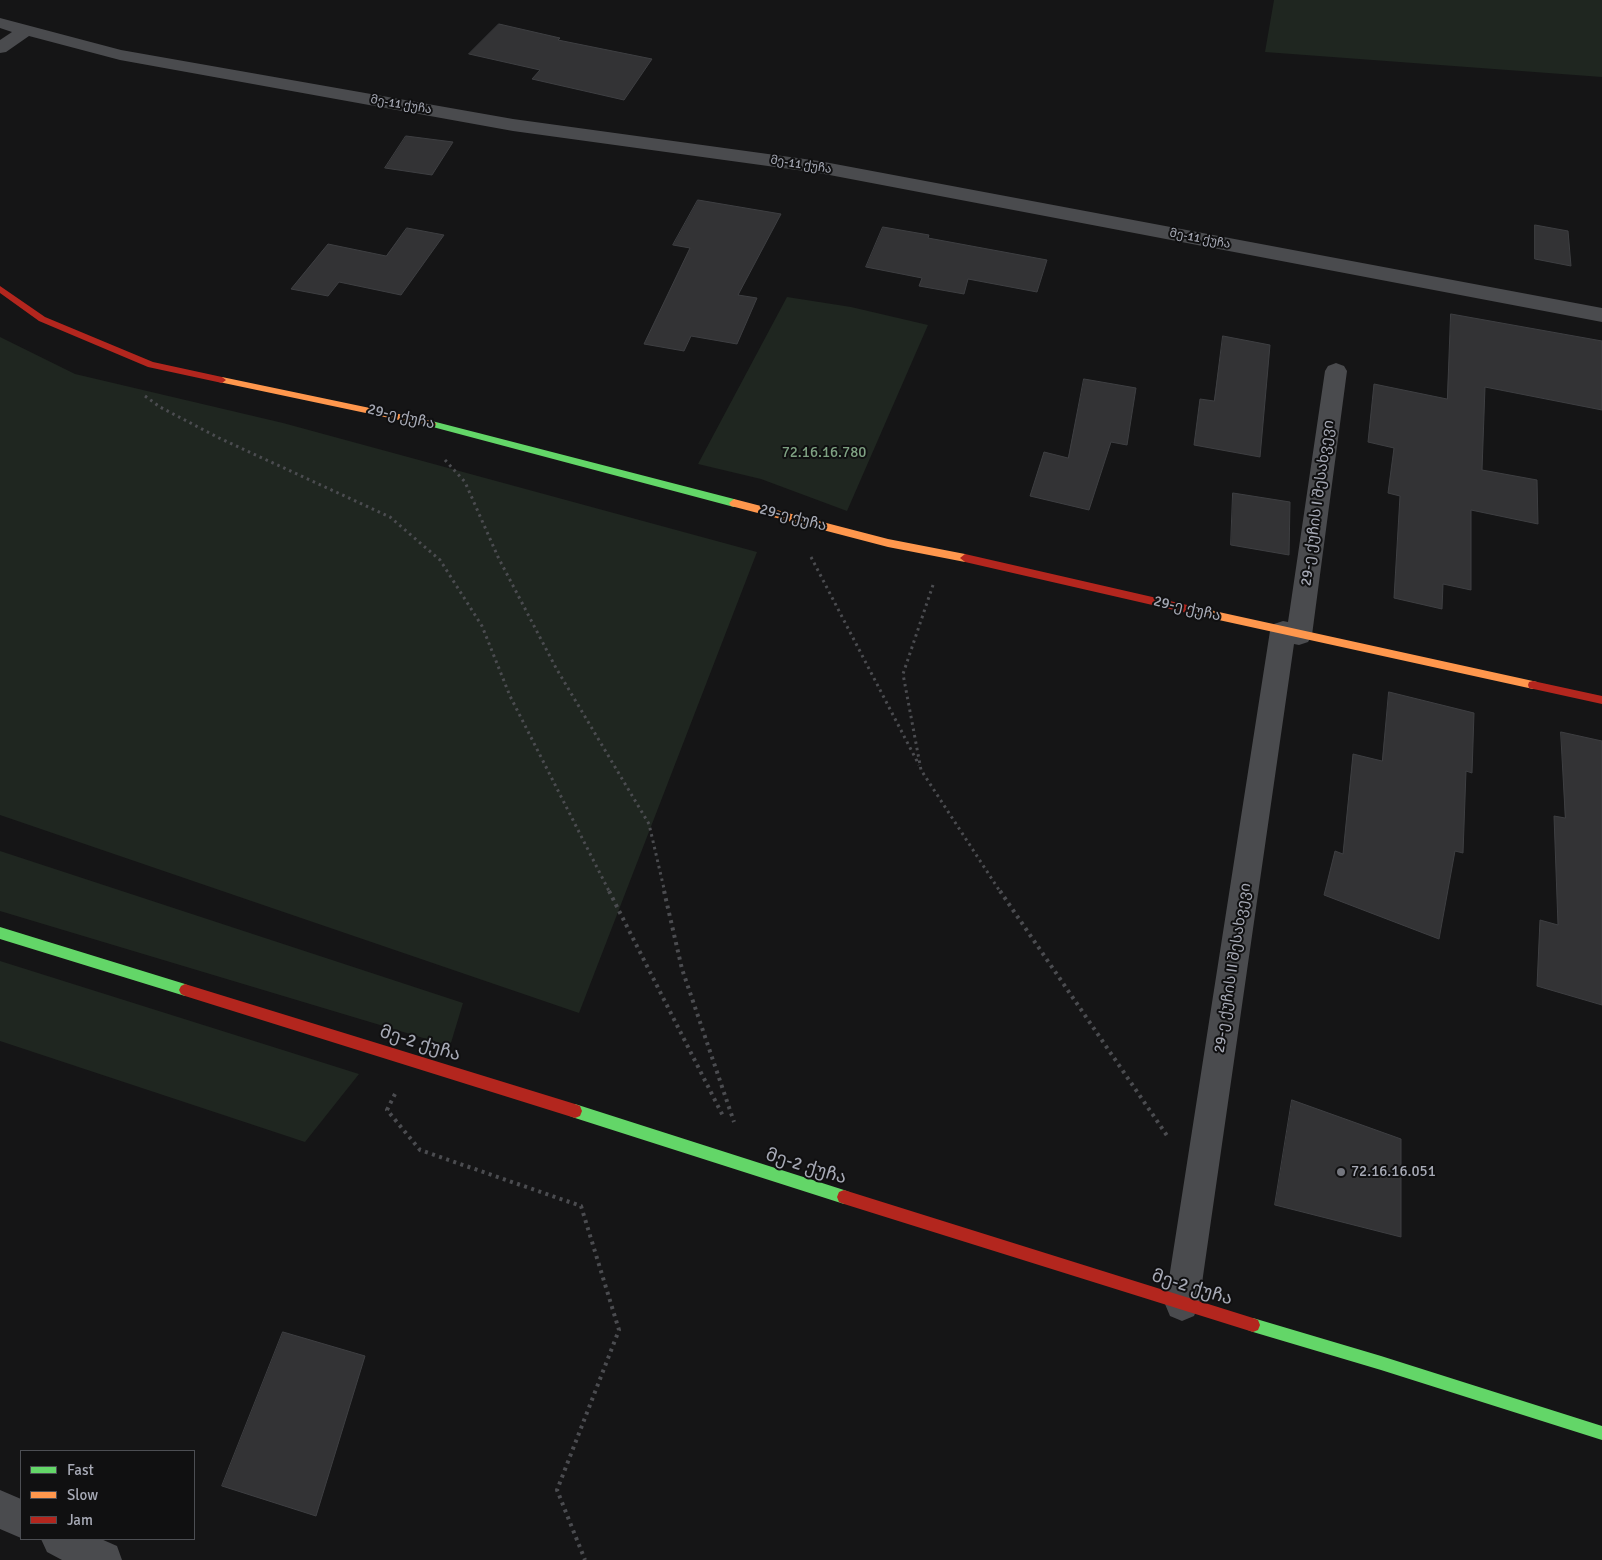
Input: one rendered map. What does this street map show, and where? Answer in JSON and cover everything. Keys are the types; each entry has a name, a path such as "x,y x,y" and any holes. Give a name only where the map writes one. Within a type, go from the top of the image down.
{"street":[{"name":"მე-11 ქუჩა","path":"0,23 120,55 513,125 819,167 1602,315"},
{"path":"0,48 26,30"},
{"name":"29-ე ქუჩა","path":"0,290 42,318 151,365 410,418 888,543 952,554 1291,633 1602,700"},
{"name":"29-ე ქუჩის I შესახვევი","path":"1291,633 1336,371"},
{"name":"29-ე ქუჩის II შესახვევი","path":"1182,1304 1291,633"},
{"name":"მე-2 ქუჩა","path":"0,933 412,1060 1182,1304 1381,1363 1602,1433"},
{"path":"0,1509 20,1519"},
{"path":"62,1540 103,1560"}],"path":[{"path":"144,396 160,407 219,438 390,518 440,560 482,626 510,696 749,1168"},
{"path":"410,418 465,482 498,557 556,668 649,824 682,969 749,1168"},
{"path":"791,518 921,770 1031,940 1169,1139"},
{"path":"921,770 903,674 932,587 952,554"},
{"path":"412,1060 387,1110 420,1150 581,1206 619,1330 557,1490 585,1560"}],"green space":[{"path":"1274,0 1602,0 1602,77 1265,52"},
{"name":"72.16.16.780","path":"787,297 851,307 928,325 847,511 761,479 698,464"},
{"path":"0,337 75,374 283,423 757,552 579,1013 0,815"},
{"path":"0,851 463,1003 450,1046 0,911"},
{"path":"0,961 359,1074 305,1142 0,1041"}],"building":[{"path":"499,24 560,38 558,40 652,59 624,100 532,79 540,70 469,54"},
{"path":"406,136 453,142 432,175 385,168"},
{"path":"698,200 781,214 738,295 757,298 737,344 691,336 684,351 644,344 690,248 673,245"},
{"path":"1535,225 1568,231 1571,266 1535,259"},
{"path":"883,227 929,235 928,238 1047,260 1037,292 968,279 964,294 919,286 922,278 866,267"},
{"path":"407,228 444,235 401,295 339,282 328,296 291,289 328,244 386,256"},
{"path":"1451,314 1602,341 1602,410 1485,387 1482,470 1537,480 1538,524 1471,510 1471,590 1443,584 1442,609 1394,598 1400,496 1388,493 1394,448 1368,442 1374,384 1447,399"},
{"path":"1223,336 1270,345 1260,457 1194,445 1200,399 1214,401"},
{"path":"1084,379 1136,388 1127,445 1111,442 1089,510 1030,496 1044,452 1068,458"},
{"path":"1233,493 1290,502 1289,555 1231,545"},
{"path":"1389,692 1474,713 1472,773 1466,771 1463,853 1455,851 1439,939 1324,895 1335,851 1343,854 1353,754 1382,761"},
{"path":"1561,732 1602,741 1602,1005 1537,986 1540,920 1558,925 1554,816 1565,818"},
{"name":"72.16.16.051","path":"1292,1100 1401,1139 1401,1237 1275,1205"},
{"path":"283,1332 365,1356 316,1516 222,1486"}],"traffic: fast":[{"path":"432,424 734,503"},
{"path":"0,933 185,990"},
{"path":"575,1111 844,1197"},
{"path":"1253,1325 1381,1363 1602,1433"}],"traffic: slow":[{"path":"222,380 432,424"},
{"path":"734,503 888,543 965,558"},
{"path":"1196,611 1533,685"}],"traffic: jam":[{"path":"0,289 42,319 151,365 222,380"},
{"path":"965,558 1196,611"},
{"path":"1533,685 1602,700"},
{"path":"185,990 575,1111"},
{"path":"844,1197 1253,1325"}],"place":[{"name":"72.16.16.051","path":"1341,1172"}]}
